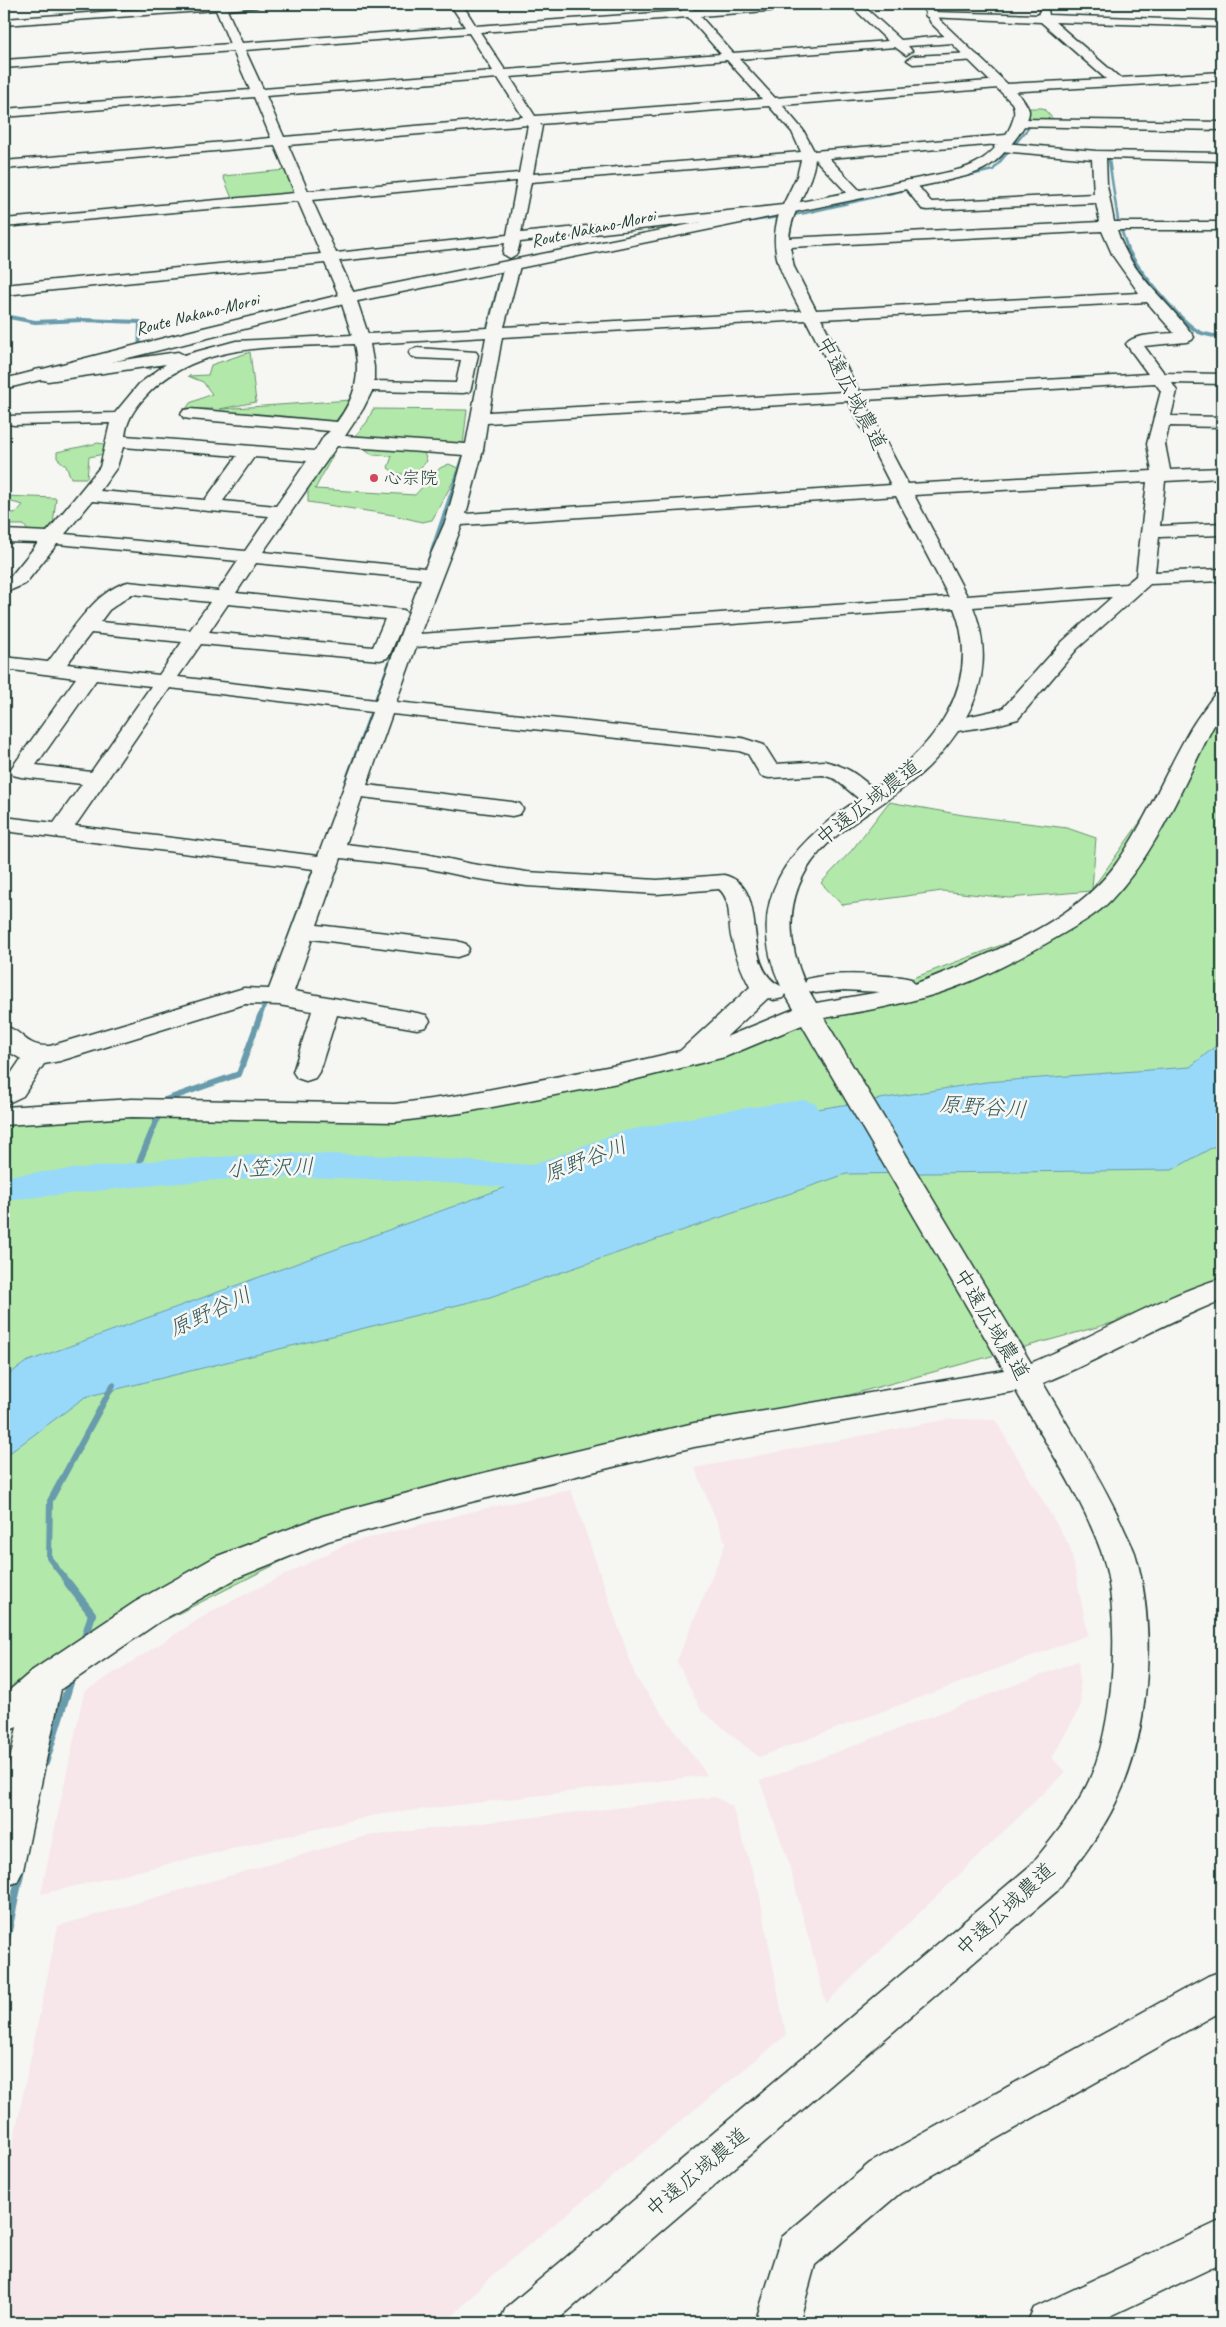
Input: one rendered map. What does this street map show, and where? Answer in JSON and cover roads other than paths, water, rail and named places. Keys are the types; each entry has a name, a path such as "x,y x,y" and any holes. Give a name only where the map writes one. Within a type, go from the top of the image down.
{"street":[{"path":"4,22 219,5 257,4"},
{"path":"277,997 304,931 356,790 432,574 455,520 474,450 495,332 510,266 520,177 535,126 529,121 502,72 456,4"},
{"path":"682,4 772,102 800,135 813,155 856,194"},
{"path":"4,64 818,4"},
{"path":"855,4 914,60"},
{"path":"1043,18 1044,4"},
{"path":"60,831 165,682 318,457 357,405 365,386 362,346 348,298 239,46 219,5"},
{"path":"933,9 1043,18 1222,24"},
{"path":"933,9 954,38 1003,86 1021,107 1022,114 1019,123 1222,126"},
{"path":"1043,18 1117,82"},
{"path":"4,113 502,72 954,38"},
{"path":"895,60 974,57"},
{"path":"740,68 769,66"},
{"path":"4,165 772,102 1003,86 1222,76"},
{"name":"Route Nakano-Moroi","path":"6,383 208,331 348,298 962,173 987,162 1019,123"},
{"path":"4,223 520,177 1004,143 1099,155 1222,157"},
{"name":"中遠広域農道","path":"521,2323 1044,1878 1079,1832 1103,1792 1118,1749 1131,1673 1127,1589 1118,1552 1097,1505 813,1022 790,980 784,959 778,930 780,905 799,861 815,842 837,822 908,774 928,755 952,726 970,686 973,667 971,630 961,602 786,267 781,243 788,208 795,198 813,155"},
{"path":"952,726 996,720 1010,714 1070,645 1138,584 1150,532 1159,476 1156,444 1169,391 1134,344 1151,339 1186,337 1133,278 1120,257 1107,226 1099,177 1099,155"},
{"path":"909,184 927,206 1102,198"},
{"path":"4,290 330,258 788,208"},
{"path":"781,243 1107,226 1222,226"},
{"path":"362,346 495,332 1151,297"},
{"path":"204,353 208,331"},
{"path":"40,374 48,376 204,353 236,346 362,346 470,355 463,388 365,386"},
{"path":"4,587 18,580 112,463 121,418 144,387 162,371 204,353"},
{"path":"480,418 1158,378 1222,379"},
{"path":"6,383 97,385"},
{"path":"125,386 144,387"},
{"path":"4,435 12,413 121,418"},
{"path":"190,414 335,434 474,450"},
{"path":"1163,421 1222,422"},
{"path":"116,441 318,457"},
{"path":"210,506 249,452"},
{"path":"455,520 902,490 1222,473"},
{"path":"86,495 281,512"},
{"path":"1150,532 1222,529"},
{"path":"4,536 51,538 432,574"},
{"path":"138,588 176,550"},
{"path":"408,641 961,602 1222,575"},
{"path":"53,668 102,606 116,594 128,588 396,614 380,654 86,627"},
{"path":"4,663 386,707 742,745 756,750 769,771 824,768 843,774 872,799"},
{"path":"90,673 21,770 96,779"},
{"path":"4,1116 141,1108 203,1108 317,1113 394,1113 461,1104 526,1093 716,1051 885,999 931,987 987,964 1028,944 1071,919 1102,896 1126,867 1152,823 1202,726 1222,698"},
{"path":"356,790 512,809"},
{"path":"4,824 331,857 426,861 472,871 527,879 657,887 724,882 733,889 739,899 743,938 751,965 768,990 758,995 688,1057"},
{"path":"304,931 457,949"},
{"path":"816,985 844,982 931,987"},
{"path":"4,1034 20,1051 36,1056 51,1055 244,996 277,997 417,1021"},
{"path":"306,1072 326,1005"},
{"path":"4,1096 14,1090 36,1056"},
{"path":"4,1717 45,1681 146,1612 219,1571 323,1529 467,1490 694,1435 1080,1355 1185,1303 1222,1289"},
{"path":"4,1870 45,1681"},
{"path":"777,2323 798,2252 885,2178 1222,1990"},
{"path":"1049,2323 1222,2241"}],"water":[{"path":"1222,1041 1222,1142 1172,1170 846,1174 490,1297 85,1397 4,1457 4,1378 26,1362 567,1165 712,1126 986,1082 1190,1067"}],"waterway":[{"path":"739,223 805,213 993,170 1030,126"},
{"path":"1108,153 1118,220 1129,253"},
{"path":"1129,252 1150,283 1191,327 1207,335 1222,337"},
{"path":"486,335 503,270 507,270"},
{"path":"4,316 35,322 83,320 140,322 139,363 150,368"},
{"path":"429,560 465,453"},
{"path":"346,782 392,657"},
{"path":"260,1017 316,864"},
{"path":"164,1104 165,1100 239,1074 260,1016"},
{"path":"134,1175 160,1112"},
{"name":"原野谷川","path":"522,1184 619,1144 731,1122 804,1112"},
{"name":"小笠沢川","path":"4,1188 162,1172 225,1167 292,1165 396,1168 536,1178"},
{"path":"69,1584 49,1558 50,1501 113,1385"},
{"path":"68,1583 92,1614 84,1641"},
{"path":"45,1763 72,1676"},
{"path":"4,1950 21,1869"}],"place":[{"name":"心宗院","path":"374,478"}]}
